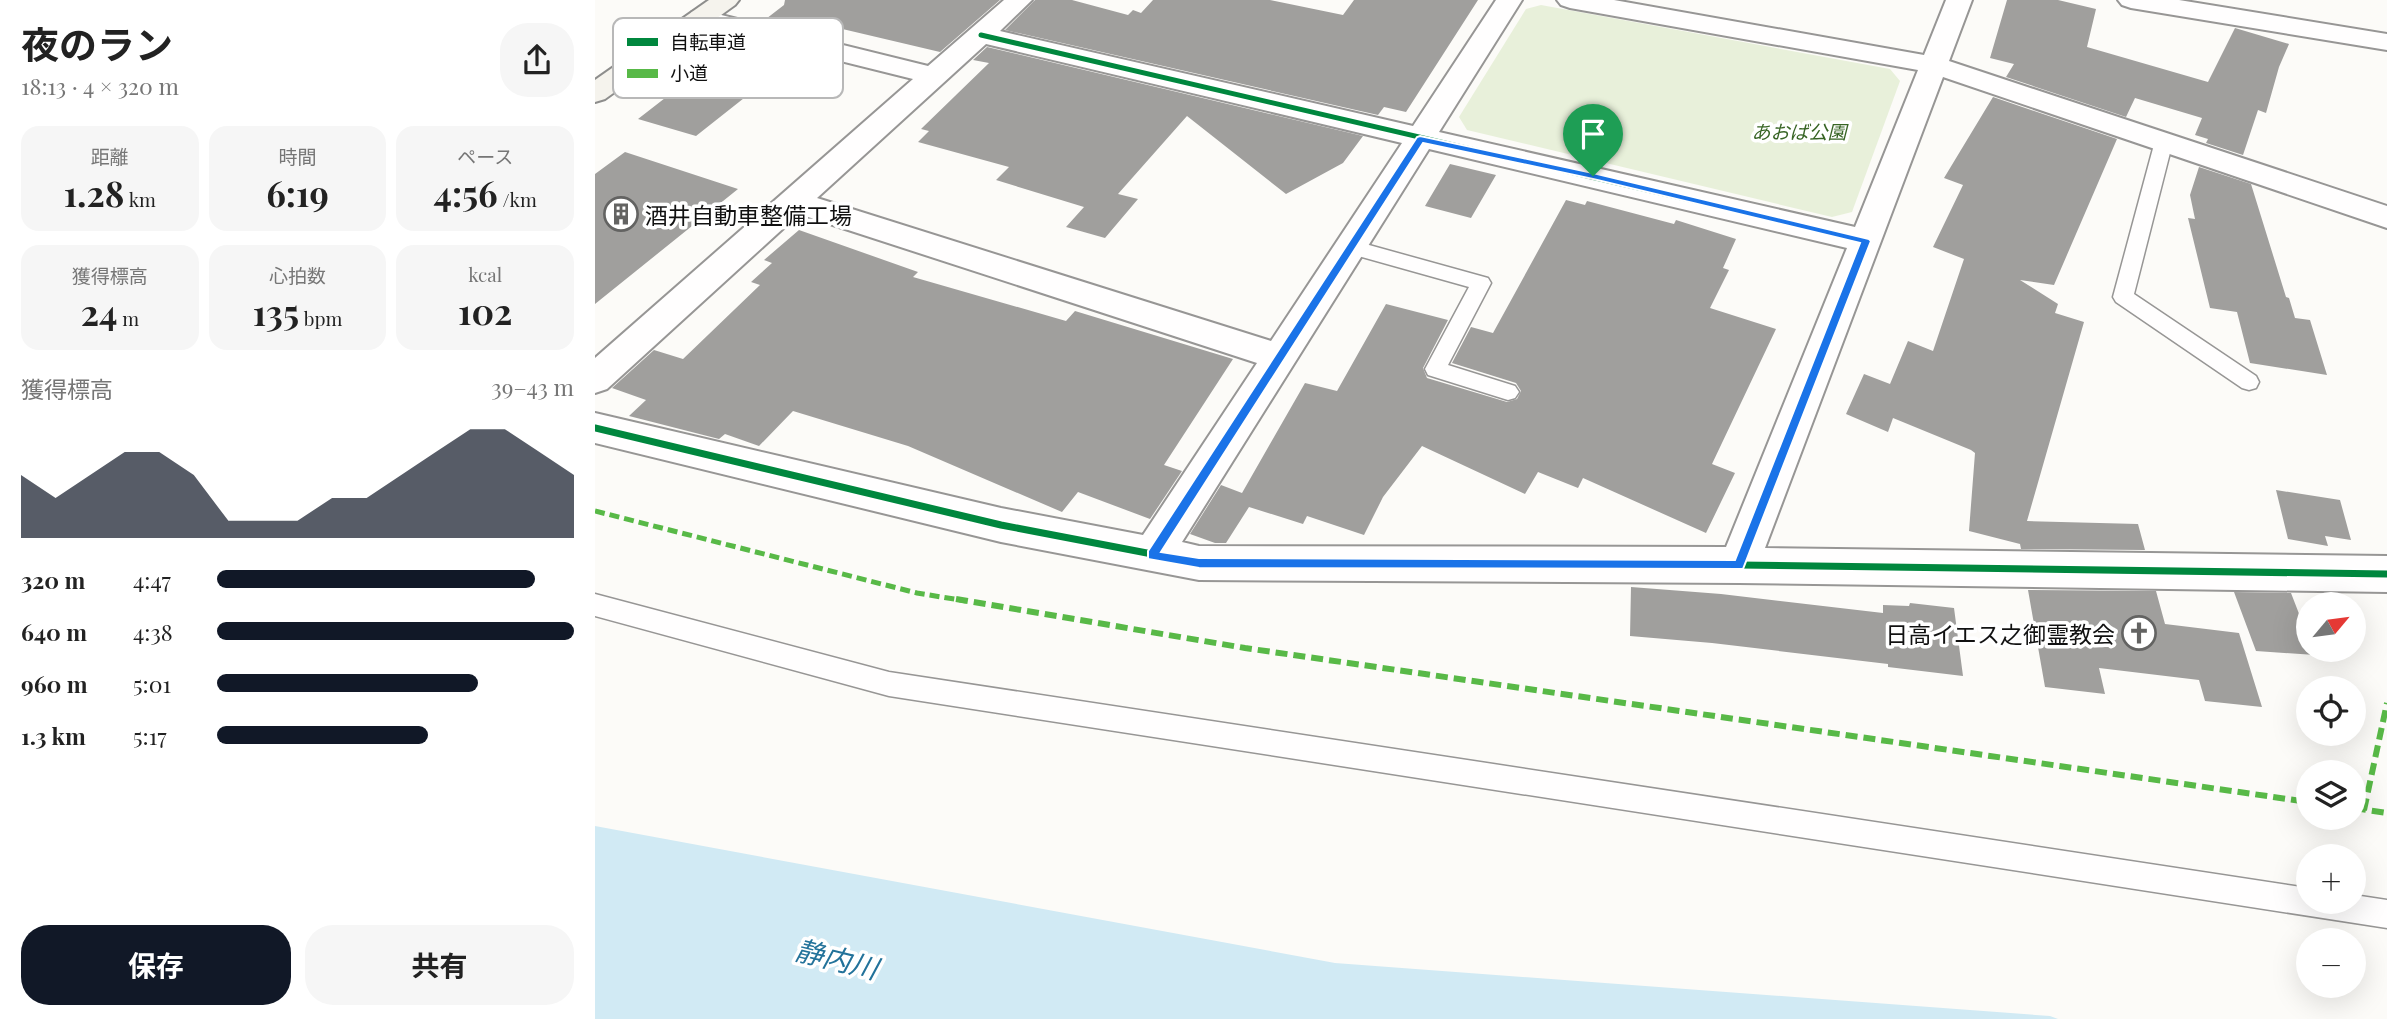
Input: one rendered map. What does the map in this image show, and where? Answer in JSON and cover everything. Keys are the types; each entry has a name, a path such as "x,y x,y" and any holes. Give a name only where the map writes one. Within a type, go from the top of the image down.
{"street":[{"path":"701,18 726,0"},
{"path":"595,379 1019,0"},
{"path":"1152,555 1509,0"},
{"path":"1570,0 1935,65 2387,217"},
{"path":"1738,565 1959,0"},
{"path":"2131,0 2387,42"},
{"path":"981,35 1420,139 1593,176 1771,226 1866,241"},
{"path":"843,53 935,76"},
{"path":"595,93 613,80"},
{"path":"794,202 1281,357"},
{"path":"595,428 1001,526 1199,563 1738,565 2387,574"}],"lane":[{"path":"2164,141 2123,297 2249,382"},
{"path":"1351,247 1481,283 1435,369 1508,392"},
{"path":"595,604 890,684 2387,914"}],"green space":[{"name":"あおば公園","path":"1541,5 1890,69 1900,81 1852,212 1832,217 1467,130 1459,117 1526,9"}],"water":[{"name":"静内川","path":"595,826 1335,963 2050,1016 2058,1019 595,1019"}],"building":[{"path":"785,0 1000,0 940,52 843,29 843,18 767,18 784,5"},
{"path":"1035,0 1072,0 1128,15 1133,10 1141,13 1153,0 1270,0 1343,15 1354,0 1478,0 1406,112 1384,107 1378,115 1005,30"},
{"path":"2007,0 2058,0 2096,9 2087,47 2208,82 2235,28 2289,44 2279,67 2266,113 2258,110 2243,155 2206,143 2208,139 2195,135 2202,118 2135,98 2126,117 2006,77 2014,64 1990,58"},
{"path":"987,47 1363,136 1343,163 1286,194 1187,116 1118,194 1138,199 1105,238 1066,227 1084,207 996,180 1009,167 918,142 929,131 921,129 989,63 973,60"},
{"path":"1993,97 2117,139 2054,285 2020,280 2058,304 2055,313 2084,322 2027,521 2138,524 2145,550 2021,549 2020,544 1969,531 1975,453 1893,418 1888,432 1846,414 1864,374 1890,384 1908,341 1933,351 1964,259 1933,247 1963,185 1944,178"},
{"path":"665,98 744,98 696,136 638,119"},
{"path":"625,152 738,189 595,304 595,174"},
{"path":"1450,164 1496,175 1471,218 1425,206"},
{"path":"2199,167 2251,184 2286,297 2289,298 2295,318 2310,320 2327,375 2250,363 2237,312 2210,308 2188,218 2195,219 2190,195"},
{"path":"1566,200 1585,205 1587,201 1674,224 1676,220 1736,239 1723,268 1729,270 1710,308 1776,329 1712,464 1735,473 1706,533 1583,478 1578,488 1538,472 1525,494 1422,446 1383,497 1364,535 1307,516 1303,524 1249,507 1226,543 1215,543 1190,534 1221,485 1242,493 1305,383 1337,391 1386,304 1448,320 1423,368 1427,378 1507,402 1517,399 1521,391 1516,383 1452,363 1471,327 1493,333"},
{"path":"799,230 918,272 913,277 1066,321 1075,311 1233,359 1164,465 1182,471 1150,519 1078,492 1062,512 908,446 793,411 759,446 725,434 719,439 629,416 646,400 612,388 654,350 683,359 760,285 751,282 772,263 764,260"},
{"path":"2276,490 2340,500 2351,540 2325,536 2328,546 2288,539"},
{"path":"1631,587 1721,594 1883,613 1883,605 1909,606 1910,603 1954,608 1963,676 1888,667 1888,664 1630,636"},
{"path":"2028,590 2156,591 2165,624 2239,633 2262,707 2205,701 2199,680 2099,668 2105,694 2045,687"},
{"path":"2234,592 2291,593 2296,606 2296,654 2256,651"}],"marked path":[{"path":"595,511 917,593 1245,648 2296,800"},
{"path":"2366,801 2387,703"},
{"path":"2366,810 2387,813"}],"cycle path":[{"path":"981,35 1866,241"},
{"path":"595,428 1001,525 1199,563 1739,565 2387,574"}],"place":[{"name":"酒井自動車整備工場","path":"621,214"},
{"name":"日高イエス之御霊教会","path":"2139,633"}],"route":[{"path":"1420,139 1593,176 1866,241 1738,565 1199,563 1152,555 1420,139"}]}
